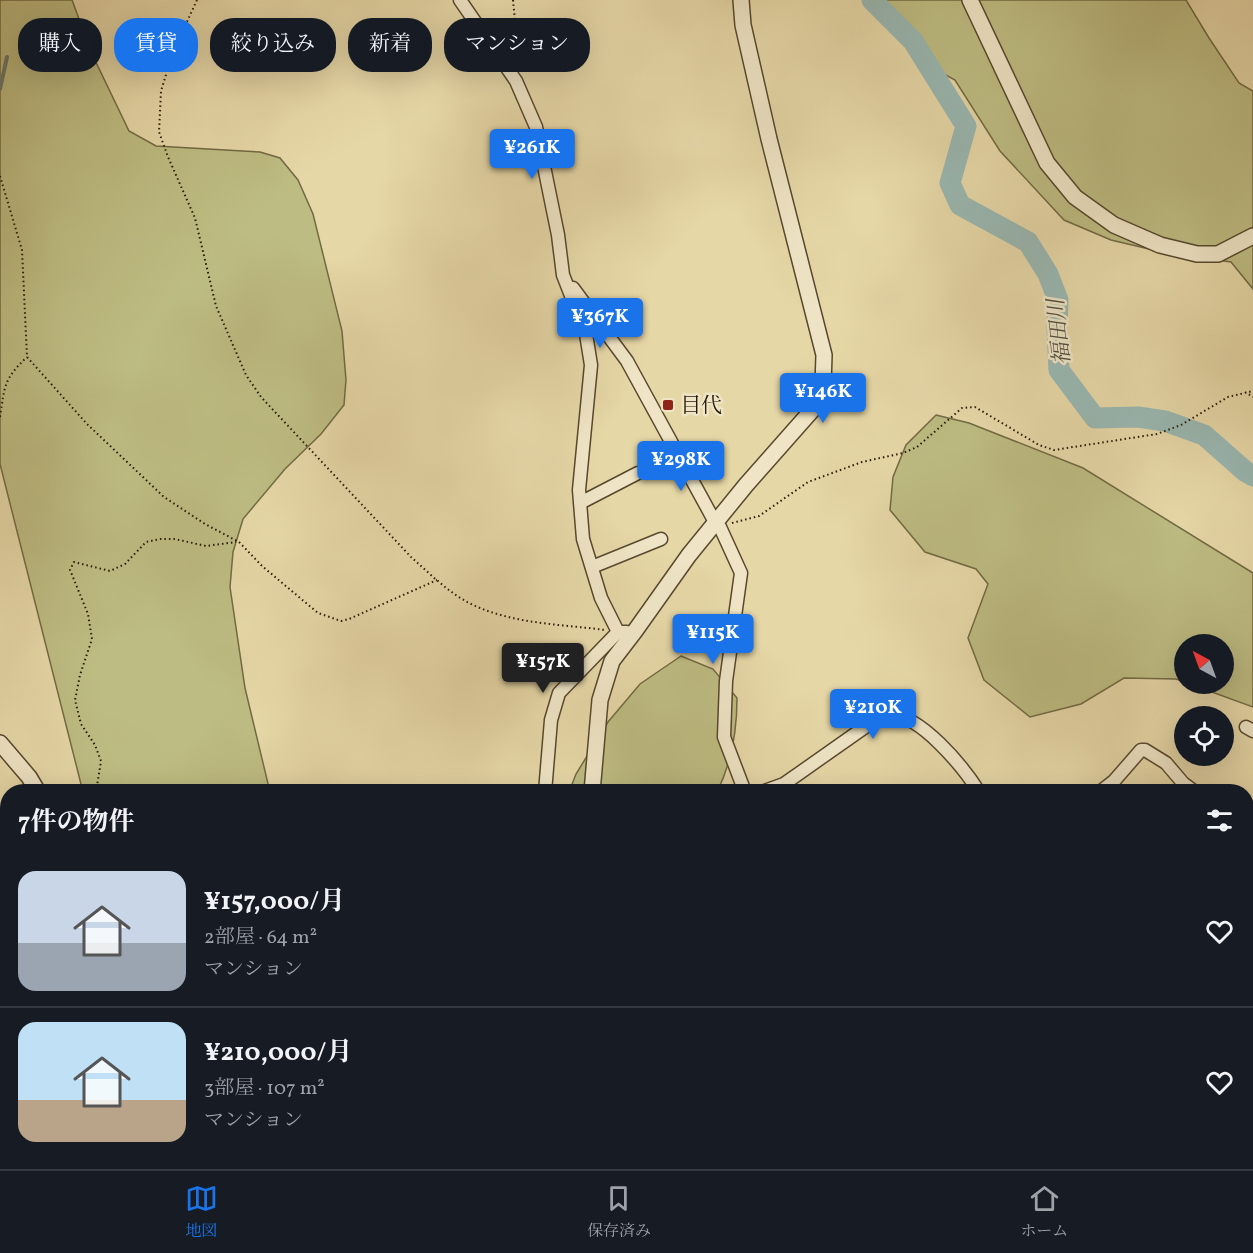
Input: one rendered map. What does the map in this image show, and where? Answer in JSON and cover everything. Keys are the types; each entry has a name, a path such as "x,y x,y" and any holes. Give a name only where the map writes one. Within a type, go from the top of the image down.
{"street":[{"path":"460,0 516,81 536,127 558,235 563,275 586,334 591,365 579,490 583,539 601,598 618,632"},
{"path":"593,784 600,700 612,661 689,555 718,525 814,408 823,385 824,355 762,107 743,25 741,0"},
{"path":"970,0 1047,163 1075,197 1114,225 1160,245 1197,254 1218,254 1253,236"},
{"path":"563,275 627,361 718,525 741,573 726,681 724,737 742,784"},
{"path":"580,503 638,473"},
{"path":"592,567 661,539"},
{"path":"546,784 550,720 559,693 618,632 635,631"},
{"path":"784,784 875,720 887,715 902,717 930,734 974,784"},
{"path":"0,743 33,784"},
{"path":"1110,784 1142,750 1166,763 1184,784"}],"path":[{"path":"197,0 173,52 161,91 159,132 195,219 216,306 246,375 261,398 411,557 437,580 468,602 522,621 618,632"},
{"path":"513,0 518,41 516,81"},
{"path":"0,176 22,250 27,357 87,424 164,497 205,524 239,542 262,566 318,613 341,621 437,580"},
{"path":"0,417 3,391 13,371 27,357"},
{"path":"718,525 759,516 808,482 862,462 903,453 917,447 962,408 975,407 1039,445 1054,450 1157,434 1181,425 1228,397 1253,391"},
{"path":"1245,392 1253,397"},
{"path":"97,784 101,761 95,745 81,724 75,700 80,675 92,639 88,614 70,570 74,562 110,572 124,564 146,542 175,539 206,546 239,542"}],"shaded area":[{"path":"0,0 72,0 79,18 18,18 18,72 101,72 129,131 156,146 260,152 280,158 298,180 313,214 342,331 346,380 344,405 321,434 285,469 243,519 233,552 230,587 245,688 268,784 81,784 0,464"},
{"path":"878,0 1186,0 1239,83 1253,91 1253,289 1231,262 1166,253 1111,240 1064,220 1000,151 955,80 920,61"},
{"path":"936,415 969,423 1083,468 1253,573 1253,707 1217,694 1234,694 1234,634 1174,634 1174,679 1124,678 1081,704 1030,717 984,680 968,638 988,584 976,569 925,552 890,510 893,477 906,445"},
{"path":"681,656 713,669 737,698 733,746 720,784 572,784 608,722 640,684"}],"waterway":[{"name":"福田川","path":"872,0 913,41 966,126 950,183 960,205 1028,242 1048,274 1058,300 1059,370 1095,418 1138,417 1165,421 1204,435 1253,476"},
{"path":"0,89 7,57"}],"place":[{"name":"目代","path":"668,405"}]}
